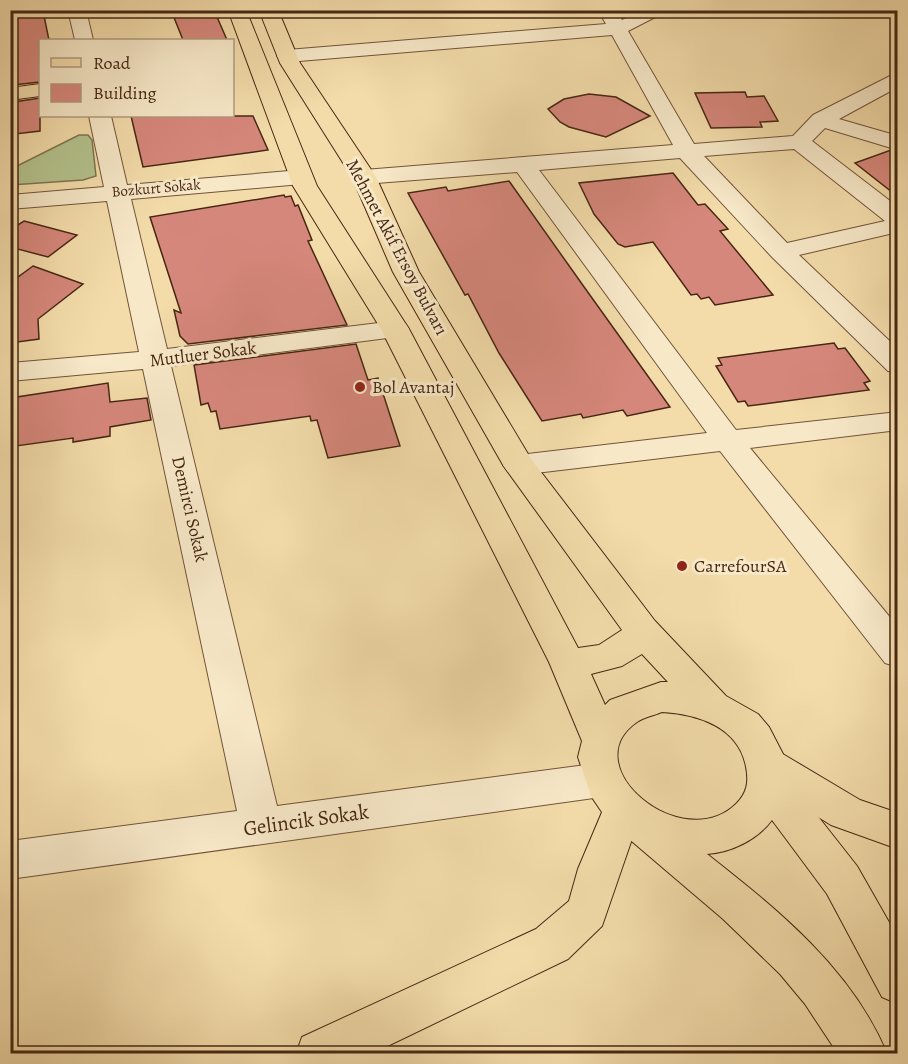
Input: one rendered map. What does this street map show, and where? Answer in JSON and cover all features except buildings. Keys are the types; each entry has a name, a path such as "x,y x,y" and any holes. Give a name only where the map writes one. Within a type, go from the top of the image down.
{"main road":[{"path":"237,10 248,67 301,177 395,329 567,662 600,738"},
{"name":"Mehmet Akif Ersoy Bulvarı","path":"267,10 287,56 364,177 406,272 519,465 642,631 712,705"},
{"path":"10,94 39,90"},
{"path":"567,662 604,659 620,653 633,643 642,631"},
{"path":"864,1053 852,1029 812,975 769,932 619,803 597,759 600,738 617,715 644,700 677,697 712,705 736,718 755,737 767,774 842,880 897,982"},
{"path":"619,803 652,829 675,836 697,837 719,834 738,827 753,815 763,800 767,774"},
{"path":"767,774 848,816 871,826 897,831"},
{"path":"320,1053 552,944 587,912 619,803"}],"street":[{"path":"76,10 84,39"},
{"path":"287,56 612,20 660,10"},
{"path":"612,20 688,153 781,252 897,365"},
{"path":"364,177 688,153 800,142 822,120 897,78"},
{"name":"Demirci Sokak","path":"100,117 115,191 157,359 261,827"},
{"path":"822,120 897,143"},
{"path":"800,142 897,219"},
{"path":"524,164 729,442 897,653"},
{"name":"Bozkurt Sokak","path":"10,202 115,191 301,177"},
{"path":"781,252 897,225"},
{"name":"Mutluer Sokak","path":"10,372 157,359 395,329"},
{"path":"519,465 897,421"},
{"name":"Gelincik Sokak","path":"10,860 261,827 619,803"}],"green space":[{"path":"79,135 88,135 92,140 96,176 83,180 11,185 11,169"}],"place":[{"name":"Bol Avantaj","path":"360,387"},
{"name":"CarrefourSA","path":"682,566"}]}
